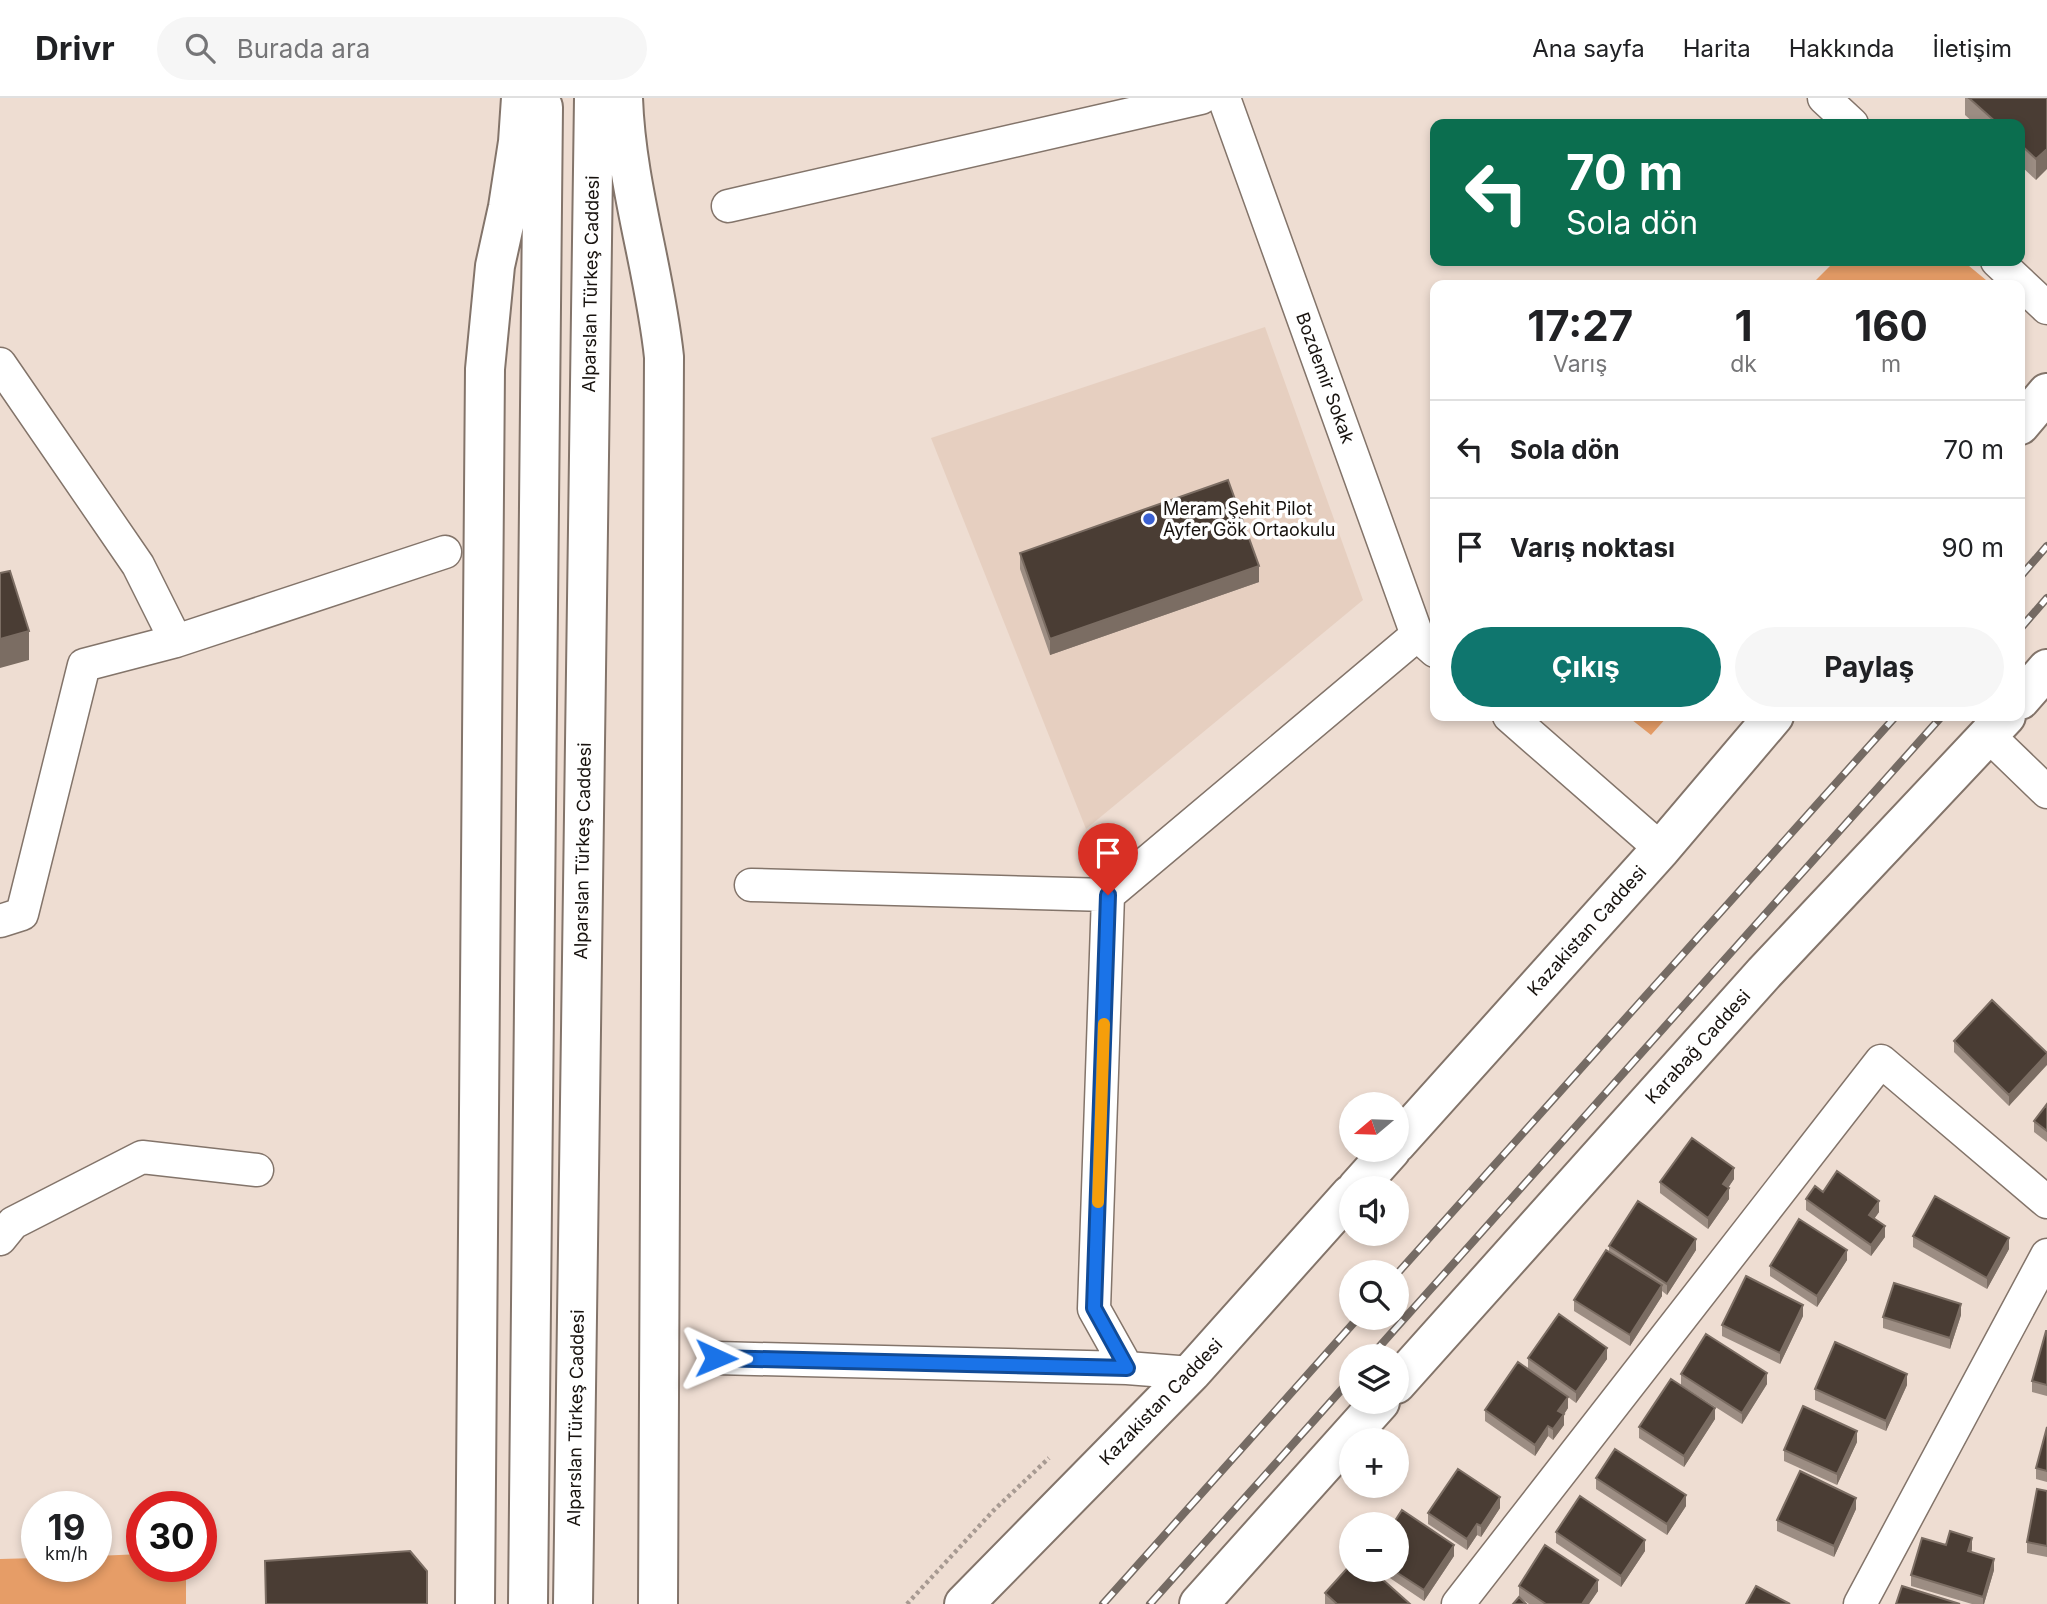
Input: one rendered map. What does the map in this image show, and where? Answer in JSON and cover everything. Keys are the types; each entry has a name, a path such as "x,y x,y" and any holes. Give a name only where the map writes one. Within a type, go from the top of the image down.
{"main road":[{"path":"475,1604 485,369 495,266 510,194 521,98"},
{"path":"528,1604 544,98"},
{"name":"Alparslan Türkeş Caddesi","path":"573,1604 594,98"},
{"path":"623,98 629,167 654,282 664,370 658,1604"},
{"path":"2025,419 2047,393"},
{"path":"2025,694 2047,669"},
{"name":"Kazakistan Caddesi","path":"1409,1130 1661,849 1770,721"},
{"name":"Karabağ Caddesi","path":"1409,1369 1764,973 1997,726"},
{"path":"1368,1176 1380,1162"},
{"name":"Kazakistan Caddesi","path":"964,1604 1191,1373 1339,1208"},
{"path":"1199,1604 1369,1414"}],"street":[{"path":"728,205 1201,98"},
{"name":"Bozdemir Sokak","path":"1224,98 1426,643"},
{"path":"1824,98 1847,119"},
{"path":"2002,266 2017,280"},
{"path":"2025,287 2047,308"},
{"path":"0,364 138,565 176,641"},
{"path":"0,921 22,914 84,665 176,641 445,552"},
{"path":"751,885 1108,895 1426,643"},
{"path":"1515,721 1661,849"},
{"path":"1997,726 2047,792"},
{"path":"1108,895 1094,1308 1127,1368"},
{"path":"1458,1604 1881,1061 2047,1202"},
{"path":"0,1239 13,1223 142,1157 257,1170"},
{"path":"1860,1604 2047,1255"},
{"path":"716,1358 1127,1368 1191,1373"}],"shaded area":[{"path":"1830,266 1969,266 1986,280 1816,280"},
{"name":"Meram Şehit Pilot Ayfer Gök Ortaokulu","path":"1265,327 1363,600 1086,829 931,438"},
{"path":"1633,721 1664,721 1651,735"},
{"path":"112,1555 126,1555 126,1582 186,1582 186,1604 0,1604 0,1559 21,1558 21,1582 112,1582"}],"building":[{"path":"1969,98 2047,98 2047,149 2036,159 2025,149 2025,119 1992,119"},
{"path":"1228,480 1259,566 1050,639 1020,553"},
{"path":"10,571 29,631 0,639 0,573"},
{"path":"1992,1000 2047,1053 2009,1095 1954,1041"},
{"path":"2047,1104 2047,1131 2034,1121"},
{"path":"1692,1138 1734,1168 1723,1184 1729,1188 1708,1218 1660,1182"},
{"path":"1837,1171 1879,1201 1869,1215 1885,1226 1871,1245 1806,1199 1815,1186 1823,1192"},
{"path":"1935,1196 2009,1238 1987,1278 1913,1236"},
{"path":"1638,1201 1696,1239 1667,1284 1609,1246"},
{"path":"1799,1219 1847,1250 1817,1296 1770,1266"},
{"path":"1606,1250 1662,1285 1630,1335 1574,1300"},
{"path":"1746,1276 1803,1305 1780,1353 1722,1325"},
{"path":"1894,1283 1961,1304 1950,1338 1883,1317"},
{"path":"1559,1314 1607,1348 1576,1392 1528,1358"},
{"path":"2047,1331 2047,1385 2032,1381"},
{"path":"1706,1334 1767,1373 1742,1413 1681,1374"},
{"path":"1835,1342 1907,1374 1886,1421 1815,1389"},
{"path":"1518,1362 1568,1397 1558,1411 1564,1414 1553,1429 1548,1426 1535,1445 1485,1410"},
{"path":"1671,1379 1715,1408 1684,1456 1639,1427"},
{"path":"1803,1406 1857,1431 1837,1474 1784,1450"},
{"path":"2047,1427 2047,1471 2036,1468"},
{"path":"1615,1449 1686,1495 1667,1524 1596,1478"},
{"path":"1458,1469 1500,1497 1481,1526 1477,1524 1467,1539 1428,1513"},
{"path":"1800,1471 1856,1498 1834,1546 1777,1520"},
{"path":"2037,1489 2047,1491 2047,1546 2027,1542"},
{"path":"1580,1496 1645,1540 1621,1576 1556,1532"},
{"path":"1409,1515 1454,1545 1424,1590 1409,1580"},
{"path":"1950,1531 1972,1538 1968,1551 1994,1559 1983,1597 1911,1575 1922,1538 1946,1545"},
{"path":"1545,1545 1598,1580 1582,1604 1546,1604 1519,1586"},
{"path":"410,1551 427,1571 427,1604 266,1604 265,1561"},
{"path":"1339,1577 1339,1582 1385,1582 1410,1604 1337,1604 1325,1593"},
{"path":"1756,1586 1790,1604 1746,1604"},
{"path":"1902,1586 1960,1604 1896,1604"},
{"path":"1519,1597 1526,1604 1513,1604"}],"railway":[{"path":"2025,571 2047,546"},
{"path":"2025,623 2047,598"},
{"path":"1409,1260 1892,721"},
{"path":"1382,1344 1938,721"},
{"path":"1103,1604 1347,1330"},
{"path":"1150,1604 1339,1392"}],"slow traffic":[{"path":"1098,1202 1104,1024"}],"place":[{"name":"Meram Şehit Pilot Ayfer Gök Ortaokulu","path":"1149,519"}],"route":[{"path":"716,1358 1127,1368 1094,1308 1108,895"}]}
